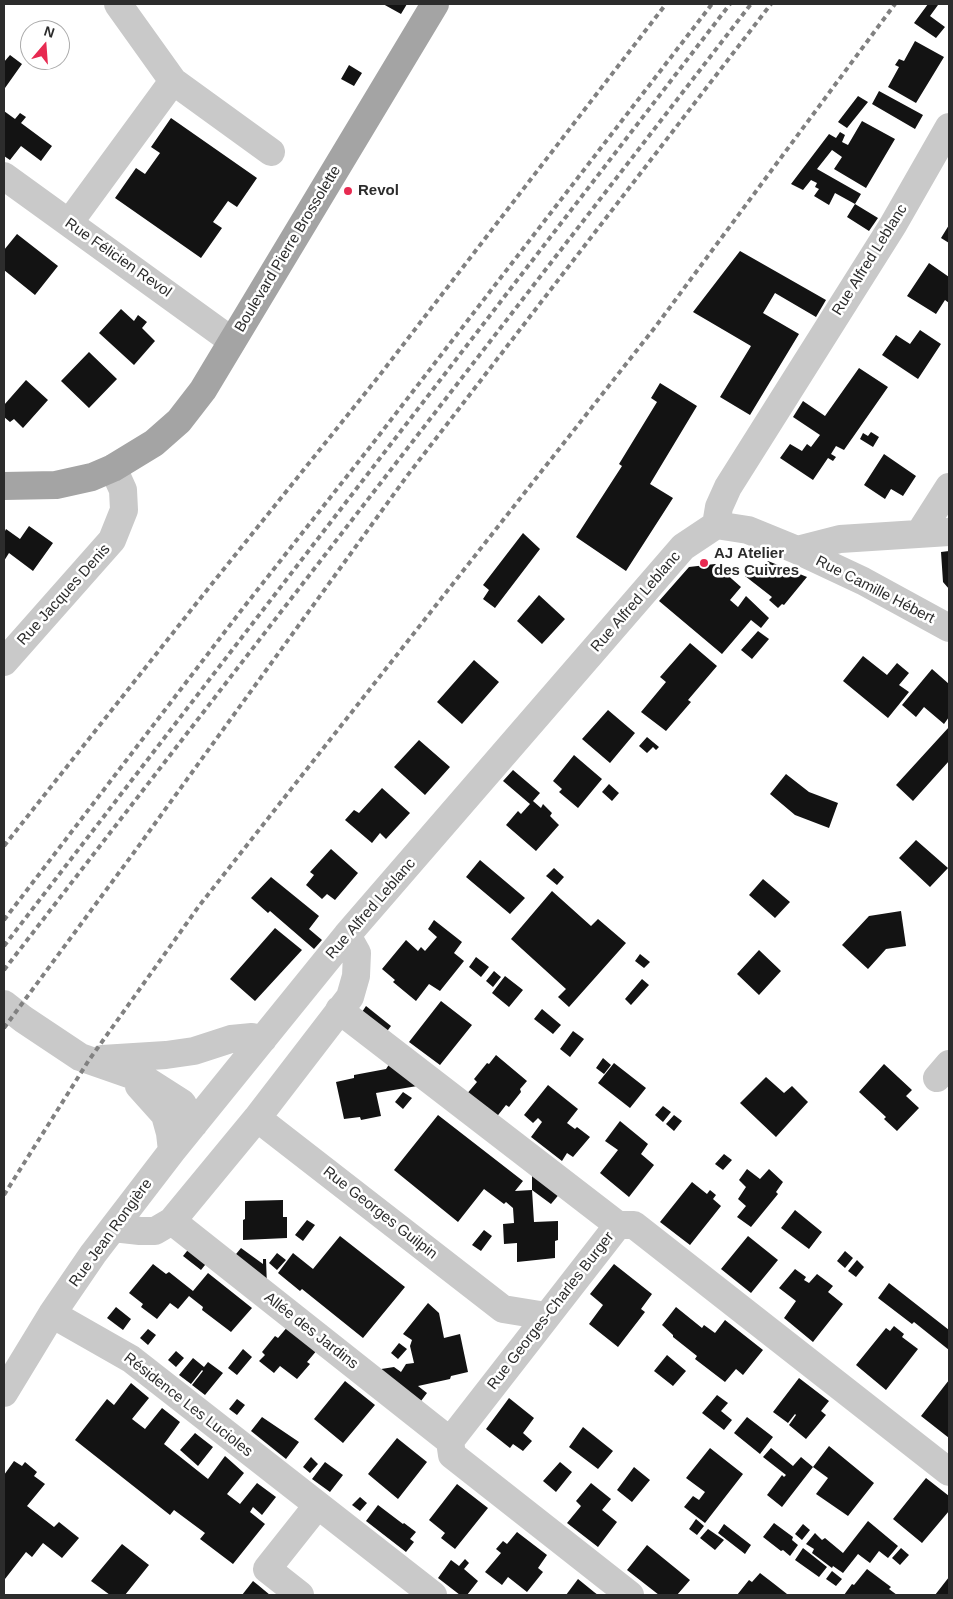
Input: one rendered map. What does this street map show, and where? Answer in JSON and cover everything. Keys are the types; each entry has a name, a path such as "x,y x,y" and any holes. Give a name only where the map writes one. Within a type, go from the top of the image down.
{"main road":[{"name":"Boulevard Pierre Brossolette","path":"4,486 56,485 92,477 113,468 154,443 179,421 204,390 435,4"}],"street":[{"path":"118,4 173,81 270,152"},
{"path":"69,223 173,81"},
{"name":"Rue Alfred Leblanc","path":"230,1081 347,935 683,547 716,525 719,507 728,487 893,225 949,128"},
{"name":"Rue Félicien Revol","path":"4,176 232,341"},
{"name":"Rue Jacques Denis","path":"4,662 112,540 124,510 124,490 113,468"},
{"path":"919,534 949,487"},
{"name":"Rue Camille Hébert","path":"716,525 748,530 796,550 871,586 949,628"},
{"path":"796,550 840,539 949,532"},
{"path":"113,1228 155,1231 172,1222 257,1118 350,997 356,976 357,953 347,935"},
{"path":"4,1004 79,1055 146,1080 182,1103 194,1124"},
{"path":"340,1010 618,1225"},
{"path":"79,1055 166,1055 194,1051 231,1039 263,1039"},
{"path":"125,1073 149,1096 165,1115 172,1151"},
{"name":"Rue Jean Rongière","path":"4,1393 52,1314 88,1261 172,1151 230,1081"},
{"name":"Rue Georges Guilpin","path":"257,1118 503,1309 546,1316"},
{"name":"Allée des Jardins","path":"172,1222 450,1441"},
{"name":"Rue Georges-Charles Burger","path":"450,1441 618,1225 634,1225 949,1472"},
{"path":"503,1309 518,1354"},
{"name":"Résidence Les Lucioles","path":"52,1314 131,1360 317,1506 420,1592"},
{"path":"450,1441 452,1455 630,1595"},
{"path":"300,1595 266,1569 317,1506"}],"building":[{"path":"383,4 407,4 401,14"},
{"path":"928,4 938,5 930,16 945,27 936,38 914,23"},
{"path":"915,41 944,57 916,103 888,87 899,67 895,65 899,59 904,61"},
{"path":"10,55 20,62 20,67 5,88 4,87 4,62"},
{"path":"349,65 362,73 354,86 341,79"},
{"path":"879,91 923,115 915,129 872,104"},
{"path":"858,96 868,102 847,128 838,122"},
{"path":"4,111 15,119 20,113 26,117 21,123 52,146 41,161 21,146 10,160 4,156"},
{"path":"171,118 257,178 237,207 228,201 213,222 222,228 201,258 115,198 136,168 145,174 160,153 151,147"},
{"path":"862,121 895,139 866,188 834,169 842,157 832,150 817,169 861,194 855,204 835,193 829,205 814,196 819,189 815,187 817,183 811,180 803,190 791,184 829,134 836,138 840,132 845,135 842,142 848,145"},
{"path":"855,204 878,218 869,231 847,217"},
{"path":"949,225 949,243 941,238"},
{"path":"17,234 58,266 35,295 4,270 4,250"},
{"path":"740,251 826,300 816,317 775,293 763,313 799,334 750,415 720,397 751,346 693,312"},
{"path":"929,263 949,277 949,303 945,300 936,314 907,296"},
{"path":"121,309 134,321 138,315 147,322 142,328 155,341 134,365 99,333"},
{"path":"920,330 941,344 918,379 882,355 896,335 910,344"},
{"path":"89,352 117,379 89,408 61,381"},
{"path":"859,368 888,387 844,450 836,446 831,454 836,457 833,461 828,458 813,480 780,458 790,444 802,451 807,444 811,447 820,435 793,417 803,401 825,416"},
{"path":"26,380 48,400 23,428 14,419 10,422 4,417 4,405"},
{"path":"660,383 697,406 650,484 673,498 626,571 576,537 622,466 619,464 657,402 651,398"},
{"path":"871,432 879,437 873,447 860,439 863,433 868,436"},
{"path":"884,454 916,476 903,496 891,489 885,499 864,485"},
{"path":"29,526 53,543 33,571 9,553 4,561 4,533 6,529 20,539"},
{"path":"523,533 540,549 495,608 483,599 489,590 483,585"},
{"path":"949,551 949,589 943,582 941,552"},
{"path":"768,561 807,577 784,605 782,604 778,608 769,600 772,597 745,576 753,566 761,569"},
{"path":"715,564 741,587 730,600 738,607 746,596 769,618 761,628 751,620 722,654 659,601 689,567"},
{"path":"539,595 565,619 542,644 517,621"},
{"path":"758,631 769,639 752,659 741,650"},
{"path":"690,643 717,666 688,700 691,702 666,731 641,712 666,682 660,677"},
{"path":"863,656 887,675 897,663 909,673 899,685 909,692 888,718 843,681"},
{"path":"474,660 499,682 462,724 437,702"},
{"path":"932,669 949,684 949,717 944,724 924,707 916,717 902,705"},
{"path":"608,710 635,733 610,763 582,739"},
{"path":"949,727 949,761 913,801 896,785"},
{"path":"647,737 659,747 656,750 653,747 647,753 639,746"},
{"path":"419,740 450,767 425,795 394,767"},
{"path":"574,755 602,779 578,808 559,792 562,789 553,781"},
{"path":"513,770 540,793 533,801 541,808 543,804 552,813 550,816 559,825 536,851 506,825 518,811 521,814 530,804 503,781"},
{"path":"786,774 809,792 838,803 829,828 795,815 770,794"},
{"path":"609,784 619,793 612,801 602,792"},
{"path":"382,788 410,813 386,839 380,833 372,843 345,820 354,810 359,813"},
{"path":"916,840 948,868 930,887 899,858"},
{"path":"331,849 358,873 335,900 327,894 322,899 306,885 314,875 310,872"},
{"path":"480,860 525,898 510,914 466,877"},
{"path":"554,868 564,877 557,885 546,876"},
{"path":"271,877 319,916 309,929 322,940 314,949 270,911 268,913 251,898"},
{"path":"763,879 790,902 775,918 749,895"},
{"path":"552,891 591,926 598,919 626,943 569,1007 558,997 566,989 511,939"},
{"path":"901,911 906,946 886,949 868,969 842,945 869,916"},
{"path":"434,920 462,942 454,953 464,961 440,991 429,984 416,1001 393,982 395,980 382,969 406,940 418,951 421,947 425,951 437,937 428,929"},
{"path":"275,928 302,950 255,1001 230,979"},
{"path":"759,950 781,971 759,995 737,974"},
{"path":"640,954 650,962 644,968 635,961"},
{"path":"476,957 489,967 481,977 469,967"},
{"path":"494,971 501,977 493,987 486,981"},
{"path":"505,976 523,990 509,1007 492,993"},
{"path":"642,979 649,985 631,1005 625,999"},
{"path":"441,1001 472,1025 440,1065 409,1042"},
{"path":"366,1006 391,1026 385,1034 360,1015"},
{"path":"542,1009 561,1025 553,1034 534,1019"},
{"path":"573,1031 584,1039 570,1057 560,1049"},
{"path":"496,1055 527,1081 509,1107 506,1105 495,1119 465,1096 477,1082 474,1079"},
{"path":"603,1058 611,1065 604,1074 596,1068"},
{"path":"392,1060 423,1085 376,1093 381,1116 361,1120 360,1117 344,1119 336,1082 354,1078 354,1075 386,1069"},
{"path":"614,1063 646,1088 630,1108 598,1083"},
{"path":"884,1064 912,1090 906,1096 919,1108 897,1131 884,1119 886,1117 859,1092"},
{"path":"766,1077 784,1093 792,1086 808,1102 776,1137 740,1103"},
{"path":"548,1085 578,1109 567,1123 575,1129 577,1127 590,1137 573,1157 567,1153 562,1161 531,1137 542,1122 538,1118 533,1123 524,1115"},
{"path":"403,1092 412,1098 403,1109 395,1102"},
{"path":"663,1106 671,1112 663,1122 655,1115"},
{"path":"438,1115 523,1181 515,1191 532,1190 534,1222 558,1221 558,1240 555,1241 555,1258 517,1262 517,1243 504,1244 503,1224 514,1223 513,1208 506,1202 504,1204 484,1189 458,1222 394,1170"},
{"path":"674,1115 682,1121 674,1131 666,1124"},
{"path":"620,1121 648,1144 641,1154 654,1165 629,1197 600,1173 618,1150 605,1141"},
{"path":"724,1154 732,1160 723,1170 715,1164"},
{"path":"532,1169 561,1192 551,1204 532,1190"},
{"path":"747,1169 760,1179 769,1169 783,1182 776,1192 778,1194 751,1227 737,1217 746,1206 738,1199 746,1187 739,1180"},
{"path":"692,1182 707,1194 710,1190 716,1195 713,1199 721,1206 690,1245 660,1222"},
{"path":"283,1200 283,1217 287,1217 287,1238 243,1240 245,1201"},
{"path":"795,1210 822,1232 809,1249 781,1228"},
{"path":"307,1220 315,1225 303,1241 295,1235"},
{"path":"484,1230 492,1236 481,1251 472,1245"},
{"path":"340,1236 405,1287 363,1338 302,1289 300,1291 278,1273 293,1253 313,1269"},
{"path":"748,1236 778,1260 751,1293 721,1269"},
{"path":"191,1246 209,1260 201,1270 183,1256"},
{"path":"241,1248 263,1264 263,1259 266,1259 267,1287 232,1259"},
{"path":"845,1251 853,1258 845,1268 837,1261"},
{"path":"277,1253 286,1260 277,1270 269,1263"},
{"path":"857,1260 864,1267 856,1277 848,1271"},
{"path":"153,1264 166,1274 169,1272 193,1291 208,1273 252,1308 231,1332 202,1310 203,1307 189,1296 178,1309 170,1303 157,1319 141,1307 143,1304 129,1293"},
{"path":"614,1264 652,1294 641,1309 645,1312 618,1347 589,1324 603,1305 590,1294"},
{"path":"795,1269 806,1277 804,1280 809,1283 817,1274 833,1286 828,1292 843,1304 813,1342 784,1318 796,1301 779,1288"},
{"path":"889,1283 949,1330 949,1350 914,1322 912,1324 878,1298"},
{"path":"428,1303 439,1313 444,1338 460,1334 468,1372 451,1376 450,1379 418,1386 427,1393 418,1405 375,1370 394,1367 401,1372 406,1364 414,1363 410,1346 412,1340 403,1334"},
{"path":"116,1307 131,1319 123,1330 107,1318"},
{"path":"676,1307 702,1328 704,1325 715,1333 725,1320 763,1350 743,1375 736,1369 725,1382 695,1359 697,1356 673,1337 662,1325"},
{"path":"289,1325 318,1349 307,1362 310,1364 297,1379 280,1366 274,1373 259,1361 265,1355 262,1352 275,1336 278,1338"},
{"path":"894,1326 904,1334 902,1337 918,1349 886,1390 856,1365 886,1328 890,1331"},
{"path":"148,1329 156,1335 148,1345 140,1338"},
{"path":"399,1343 407,1349 398,1359 391,1353"},
{"path":"243,1349 252,1357 237,1375 228,1368"},
{"path":"176,1351 184,1358 176,1367 168,1360"},
{"path":"667,1355 686,1371 673,1386 654,1371"},
{"path":"193,1358 204,1367 208,1362 223,1373 205,1395 192,1385 202,1370 191,1384 179,1375"},
{"path":"799,1378 829,1401 821,1411 826,1415 806,1439 789,1425 795,1414 788,1423 773,1412"},
{"path":"949,1380 949,1438 921,1416"},
{"path":"345,1381 375,1405 343,1443 314,1419"},
{"path":"131,1383 149,1398 132,1419 145,1429 162,1408 180,1422 164,1444 208,1479 225,1456 244,1473 227,1494 240,1504 257,1483 276,1497 262,1515 253,1507 250,1512 265,1524 233,1564 200,1539 205,1533 174,1510 170,1515 75,1440 107,1399 114,1405"},
{"path":"717,1395 728,1403 721,1411 732,1420 724,1430 702,1413"},
{"path":"509,1398 534,1418 523,1433 532,1441 523,1451 513,1444 510,1448 486,1429"},
{"path":"237,1399 245,1405 237,1415 229,1409"},
{"path":"262,1417 299,1442 286,1459 251,1431"},
{"path":"747,1417 773,1437 760,1454 734,1433"},
{"path":"583,1427 613,1451 598,1469 569,1447"},
{"path":"195,1433 213,1447 198,1466 180,1450"},
{"path":"397,1438 427,1462 398,1499 368,1474"},
{"path":"829,1446 874,1483 848,1516 816,1494 828,1478 813,1467"},
{"path":"710,1448 743,1474 705,1523 684,1507 693,1496 699,1500 705,1492 686,1478"},
{"path":"771,1448 793,1466 801,1457 813,1467 782,1507 767,1495 782,1475 784,1477 786,1475 763,1457"},
{"path":"311,1457 318,1464 310,1473 303,1467"},
{"path":"14,1461 22,1466 25,1462 37,1472 34,1476 45,1484 27,1506 54,1527 59,1522 79,1538 62,1558 43,1543 32,1557 26,1552 5,1579 4,1475"},
{"path":"325,1462 343,1475 330,1492 312,1479"},
{"path":"560,1462 572,1472 556,1492 543,1481"},
{"path":"634,1467 650,1480 632,1502 617,1490"},
{"path":"926,1478 949,1496 949,1511 922,1543 893,1519"},
{"path":"591,1483 611,1499 602,1510 617,1522 598,1547 567,1523 581,1506 576,1501"},
{"path":"457,1484 488,1508 455,1549 441,1538 445,1533 429,1520"},
{"path":"360,1497 367,1503 360,1511 352,1505"},
{"path":"378,1505 416,1532 410,1539 414,1542 406,1552 366,1521"},
{"path":"696,1519 704,1526 697,1535 689,1529"},
{"path":"868,1521 898,1546 888,1558 879,1551 870,1563 858,1554 843,1573 833,1566 832,1568 812,1553 814,1549 806,1544 815,1533 822,1540 825,1538 843,1553"},
{"path":"774,1523 793,1537 792,1540 798,1545 790,1556 763,1537"},
{"path":"724,1524 751,1545 745,1554 718,1533"},
{"path":"803,1524 810,1530 802,1540 795,1534"},
{"path":"708,1529 724,1540 715,1550 700,1538"},
{"path":"517,1532 547,1555 538,1568 543,1572 527,1592 508,1577 502,1585 485,1572 501,1553 496,1549 503,1541 507,1544"},
{"path":"122,1544 149,1565 125,1595 110,1595 91,1581"},
{"path":"647,1545 690,1580 677,1595 659,1595 627,1570"},
{"path":"803,1548 827,1567 819,1577 795,1560"},
{"path":"901,1548 909,1555 900,1565 892,1558"},
{"path":"465,1559 469,1563 464,1569 478,1581 467,1595 460,1595 438,1578 451,1560 459,1566"},
{"path":"867,1569 891,1587 889,1589 897,1595 844,1595"},
{"path":"832,1571 842,1579 836,1586 826,1579"},
{"path":"760,1573 787,1594 737,1595 749,1580 752,1582"},
{"path":"949,1577 949,1595 935,1595"},
{"path":"578,1579 594,1592 598,1595 566,1595"},
{"path":"253,1581 258,1585 270,1595 242,1595"}],"railway":[{"path":"4,846 379,376 666,4"},
{"path":"4,920 240,612 370,447 712,4"},
{"path":"4,946 730,4"},
{"path":"4,970 751,4"},
{"path":"4,1028 407,476 771,4"},
{"path":"4,1195 89,1060 199,906 656,326 895,4"}],"place":[{"name":"Revol","path":"348,191"},
{"name":"AJ Atelier des Cuivres","path":"704,563"}]}
